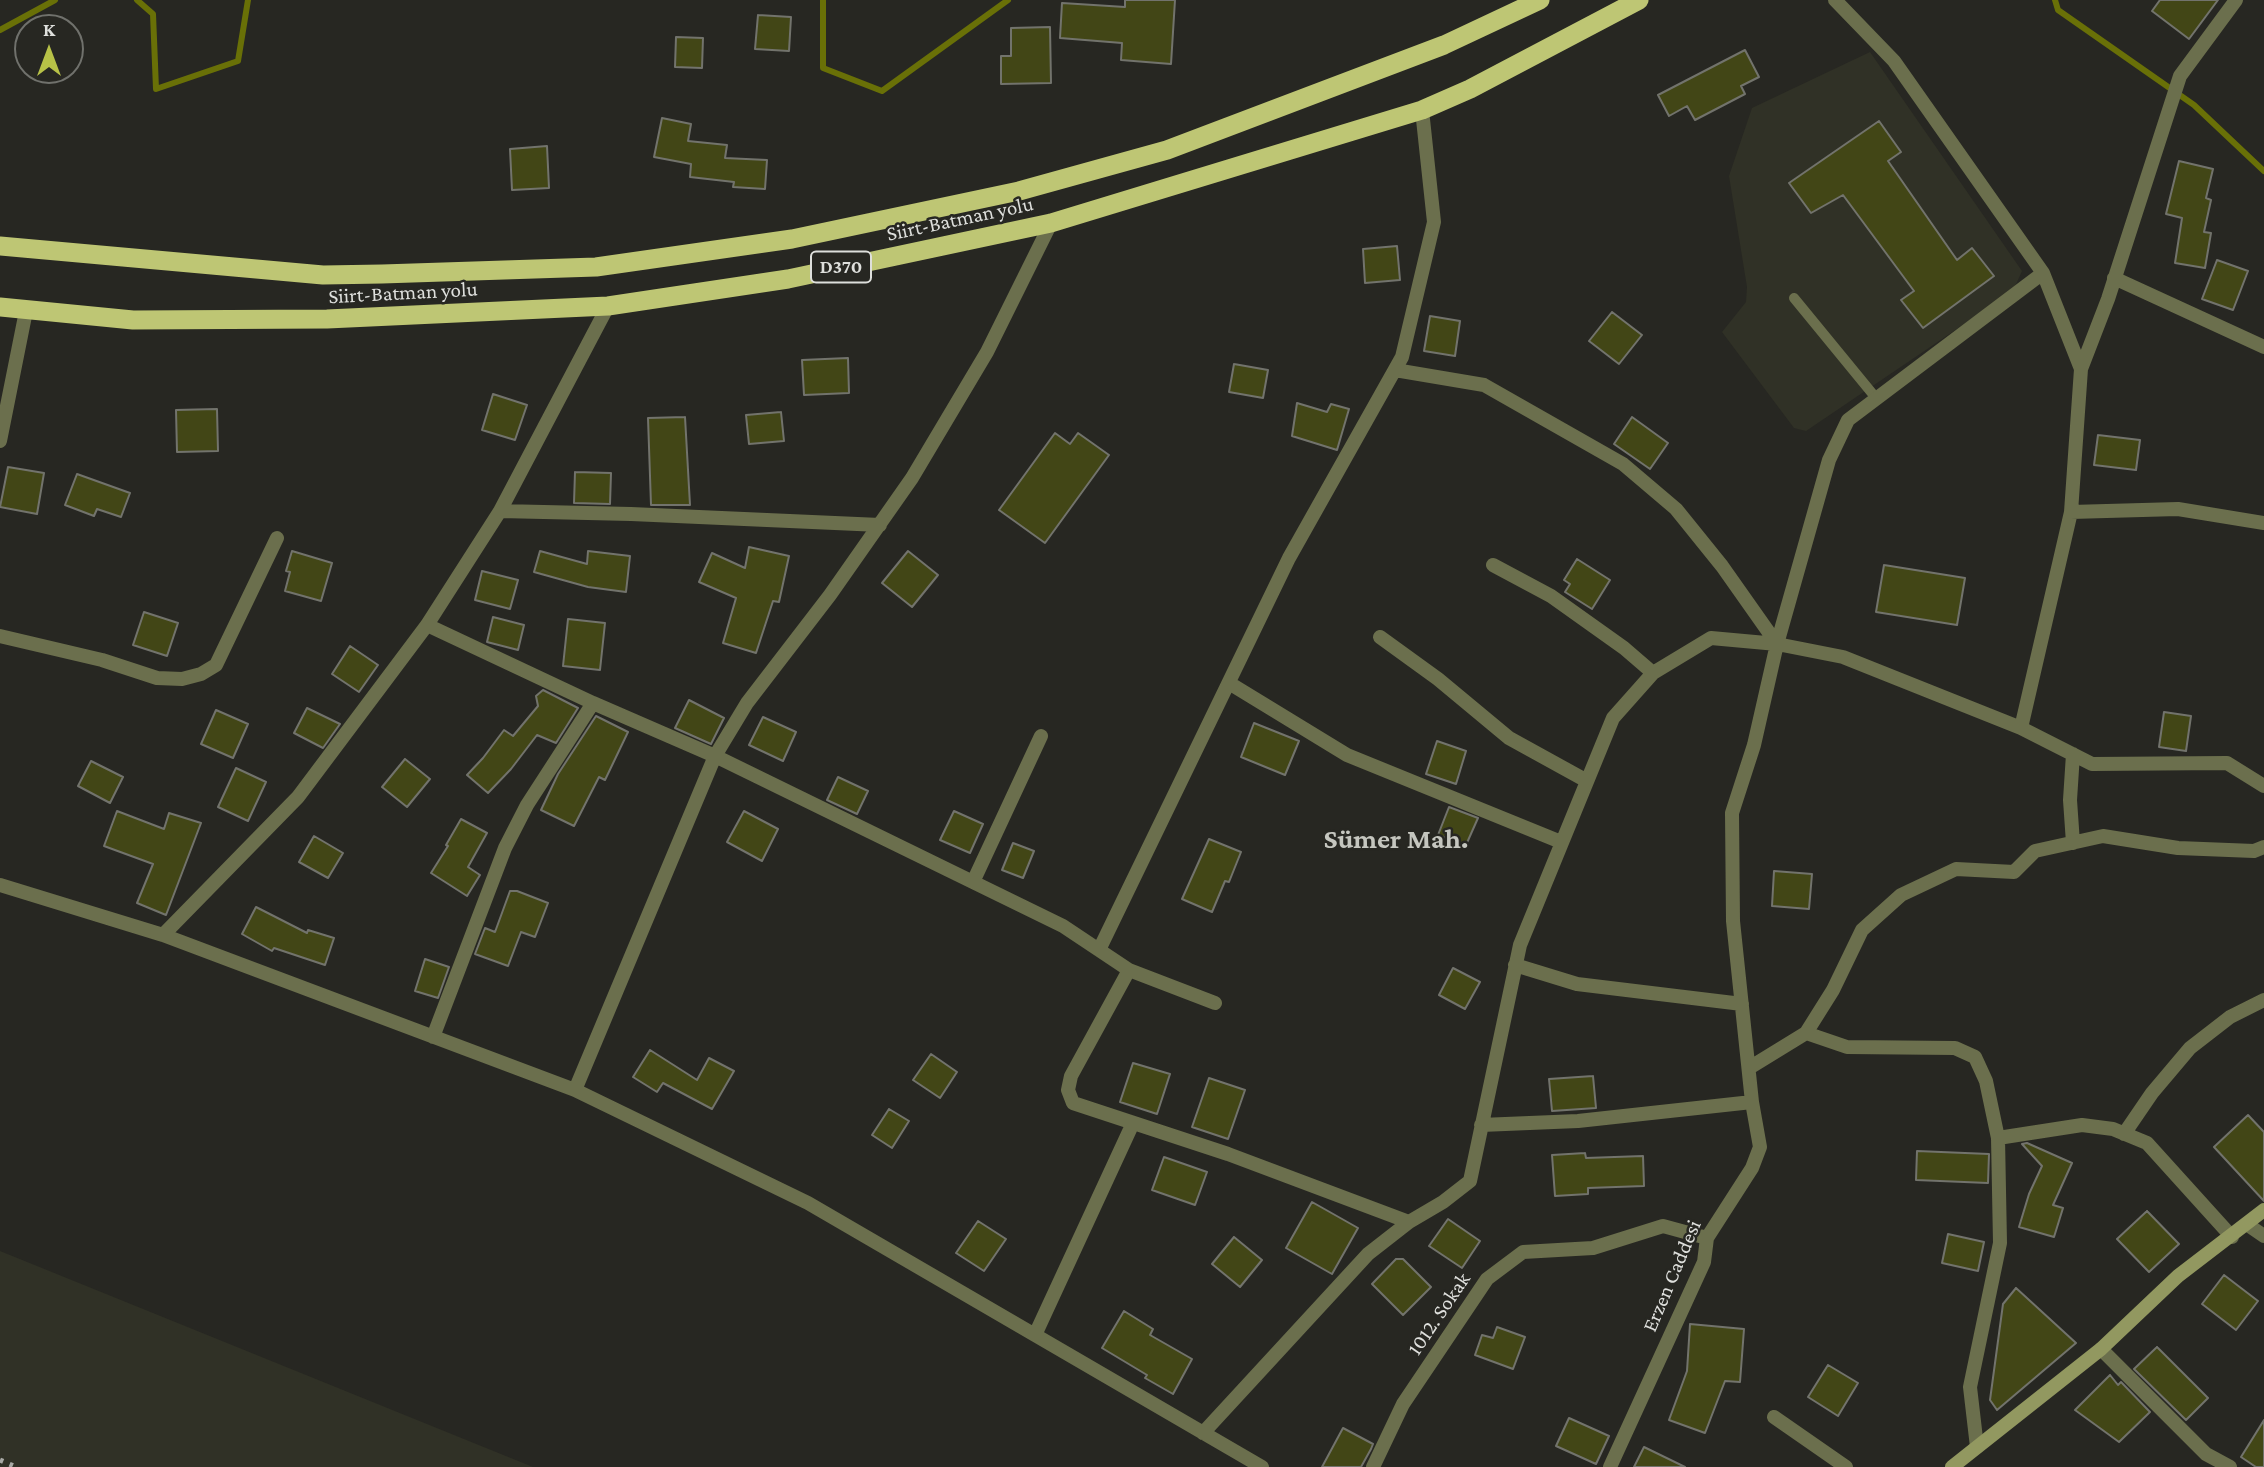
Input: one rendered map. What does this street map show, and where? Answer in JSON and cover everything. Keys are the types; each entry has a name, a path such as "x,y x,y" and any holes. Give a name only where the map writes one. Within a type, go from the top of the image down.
{"highway":[{"name":"Siirt-Batman yolu","path":"0,246 323,275 370,275 596,267 792,239 1019,191 1167,150 1444,45 1540,0"},
{"name":"Siirt-Batman yolu","path":"0,307 133,320 314,319 608,306 788,279 1051,223 1422,110 1469,89 1639,0"}],"main road":[{"path":"1952,1467 2101,1349 2178,1276 2248,1225 2264,1210"}],"street":[{"path":"1835,0 1894,61 2043,273 2081,369"},
{"path":"2021,728 2071,512 2081,369 2114,278 2180,76 2236,0"},
{"path":"1099,950 1289,558 1402,357 1434,222 1422,110"},
{"path":"575,1090 715,756 747,703 830,595 912,478 987,352 1051,223"},
{"name":"Erzen Caddesi","path":"1610,1467 1704,1262 1707,1238 1752,1168 1760,1147 1752,1102 1733,921 1732,814 1754,746 1777,644 1829,460 1848,420 2043,273"},
{"path":"2114,278 2264,347"},
{"path":"163,935 298,797 427,625 500,511 608,306"},
{"path":"0,441 26,311"},
{"path":"1395,370 1484,385 1623,464 1676,509 1723,566 1777,644"},
{"path":"2071,512 2178,509 2264,523"},
{"path":"500,511 880,525"},
{"path":"0,636 102,660 157,678 182,680 201,674 216,665 277,538"},
{"path":"1493,565 1551,596 1624,648 1653,673"},
{"path":"427,625 593,703 715,756 1063,926 1129,970 1216,1003"},
{"path":"1380,637 1509,738 1587,781"},
{"path":"1203,1433 1368,1254 1409,1222 1443,1202 1470,1181 1520,945 1613,718 1653,673 1711,638 1777,644 1843,657 2021,728 2092,764 2227,763 2264,786"},
{"path":"1229,683 1347,755 1561,842"},
{"path":"433,1037 505,848 527,805 593,703"},
{"path":"973,882 1041,736"},
{"path":"2073,754 2070,800 2073,843"},
{"path":"1749,1068 1806,1033 1833,990 1862,930 1901,895 1956,869 2014,872 2035,851 2103,836 2178,848 2254,851 2264,847"},
{"path":"0,885 163,935 575,1090 808,1203 1262,1467"},
{"path":"1515,965 1577,984 1742,1004"},
{"path":"1129,970 1071,1076 1068,1090 1073,1103 1228,1154 1409,1222"},
{"path":"2124,1133 2152,1093 2190,1048 2230,1017 2264,1000"},
{"path":"1806,1033 1847,1047 1955,1048 1975,1057 1986,1081 1998,1138 2000,1243 1970,1387 1977,1447"},
{"path":"1481,1125 1578,1121 1752,1102"},
{"path":"1035,1335 1133,1123"},
{"path":"1998,1138 2082,1125 2124,1133 2147,1143 2232,1237"},
{"path":"2248,1225 2264,1236"},
{"name":"1012. Sokak","path":"1373,1467 1403,1404 1487,1279 1523,1252 1593,1248 1663,1226 1707,1238"},
{"path":"2101,1349 2206,1454 2230,1467"},
{"path":"1774,1418 1846,1467"}],"lane":[{"path":"1794,298 1876,398"}],"shaded area":[{"path":"1870,52 2022,271 2013,291 1806,431 1794,428 1722,332 1746,302 1747,287 1729,176 1752,108"},
{"path":"0,1251 533,1467 0,1467"}],"building":[{"path":"1125,0 1175,0 1171,64 1121,60 1122,43 1060,38 1062,3 1125,7"},
{"path":"2160,0 2218,0 2189,39 2152,11"},
{"path":"758,15 791,17 789,51 755,49"},
{"path":"1050,27 1051,83 1001,84 1001,56 1011,56 1011,28"},
{"path":"676,37 703,38 702,68 675,67"},
{"path":"1745,50 1759,77 1741,86 1745,94 1695,120 1687,106 1669,116 1658,95"},
{"path":"662,118 691,124 688,141 727,145 725,158 767,160 765,189 733,187 734,182 690,177 691,164 654,157"},
{"path":"1879,121 1901,152 1888,161 1957,260 1972,248 1994,276 1923,328 1901,300 1914,291 1843,195 1811,213 1789,183"},
{"path":"547,146 549,188 512,190 510,149"},
{"path":"2179,161 2213,169 2206,198 2211,200 2204,232 2211,233 2205,268 2175,263 2182,218 2166,214"},
{"path":"1397,246 1400,280 1365,283 1363,249"},
{"path":"2217,260 2248,271 2233,310 2202,299"},
{"path":"1612,312 1642,335 1619,364 1589,341"},
{"path":"1430,316 1460,321 1455,356 1424,351"},
{"path":"848,358 849,393 804,395 802,360"},
{"path":"1234,364 1268,370 1263,398 1229,392"},
{"path":"493,394 527,405 515,440 482,430"},
{"path":"1297,403 1327,412 1331,404 1349,409 1337,450 1292,436"},
{"path":"217,409 218,451 177,452 176,410"},
{"path":"781,412 784,441 749,444 746,415"},
{"path":"685,417 690,505 651,505 648,418"},
{"path":"1632,417 1668,443 1650,469 1614,444"},
{"path":"1055,433 1070,444 1078,433 1109,455 1045,543 999,510"},
{"path":"2098,435 2140,440 2136,470 2094,465"},
{"path":"8,467 44,473 37,514 0,507"},
{"path":"575,472 611,473 610,504 574,503"},
{"path":"77,474 130,493 121,517 97,509 94,516 65,505"},
{"path":"749,547 789,556 779,602 773,601 756,653 723,643 736,598 699,582 712,553 745,568"},
{"path":"292,551 332,563 321,601 285,591 290,572 286,571"},
{"path":"540,551 587,564 588,551 630,556 626,592 588,587 534,572"},
{"path":"908,551 938,575 912,607 882,583"},
{"path":"1577,559 1610,580 1592,609 1565,592 1570,584 1564,580"},
{"path":"1884,565 1965,578 1957,625 1876,612"},
{"path":"482,571 518,580 510,609 475,600"},
{"path":"144,612 178,623 167,656 133,645"},
{"path":"493,617 524,625 518,650 487,642"},
{"path":"568,619 605,623 600,670 563,666"},
{"path":"350,646 378,665 359,692 332,674"},
{"path":"543,690 578,708 556,743 537,735 488,793 467,775 504,730 513,736 538,706 536,696"},
{"path":"689,700 724,718 711,744 675,728"},
{"path":"307,708 340,724 323,748 294,733"},
{"path":"216,710 248,724 233,758 201,744"},
{"path":"2164,712 2191,716 2186,751 2159,747"},
{"path":"596,716 628,732 605,780 599,777 574,826 541,810 558,774"},
{"path":"763,717 796,732 783,761 749,745"},
{"path":"1254,723 1299,741 1285,775 1241,757"},
{"path":"1437,741 1466,751 1456,784 1426,774"},
{"path":"405,759 430,779 407,807 382,787"},
{"path":"91,761 123,777 110,803 78,786"},
{"path":"236,768 266,782 248,821 218,807"},
{"path":"838,777 868,791 857,814 827,800"},
{"path":"1449,807 1478,818 1466,845 1438,835"},
{"path":"117,811 164,829 169,813 201,823 166,915 137,903 153,864 104,846"},
{"path":"744,811 778,829 762,861 727,842"},
{"path":"954,811 983,824 970,853 940,840"},
{"path":"461,819 487,833 468,867 480,875 467,896 431,873"},
{"path":"314,836 343,853 328,878 299,862"},
{"path":"1209,839 1241,852 1229,882 1225,881 1212,912 1182,899"},
{"path":"1013,843 1034,851 1023,878 1002,870"},
{"path":"1774,871 1812,874 1809,909 1772,906"},
{"path":"510,891 517,891 548,903 535,937 521,932 508,966 475,954 485,928 495,932"},
{"path":"256,907 307,933 308,930 334,938 325,965 274,948 272,951 242,934"},
{"path":"425,959 449,967 438,998 415,991"},
{"path":"1453,968 1480,982 1465,1009 1439,995"},
{"path":"650,1050 697,1080 709,1058 734,1071 712,1109 663,1083 657,1092 633,1077"},
{"path":"931,1054 957,1072 940,1098 913,1080"},
{"path":"1133,1063 1170,1074 1157,1114 1120,1102"},
{"path":"1593,1076 1596,1108 1552,1111 1549,1079"},
{"path":"1209,1078 1245,1090 1228,1139 1192,1127"},
{"path":"889,1109 909,1121 892,1148 872,1135"},
{"path":"2248,1115 2264,1132 2264,1201 2214,1147"},
{"path":"2027,1143 2072,1163 2053,1205 2063,1208 2054,1237 2019,1227 2029,1194 2042,1166 2022,1144"},
{"path":"1917,1151 1989,1154 1988,1183 1916,1180"},
{"path":"1585,1153 1586,1158 1643,1156 1644,1186 1588,1188 1588,1194 1555,1196 1552,1155"},
{"path":"1164,1157 1207,1172 1195,1205 1152,1190"},
{"path":"1312,1202 1358,1228 1332,1274 1286,1248"},
{"path":"2147,1211 2179,1244 2149,1272 2117,1239"},
{"path":"1448,1219 1480,1241 1462,1268 1429,1246"},
{"path":"978,1221 1006,1239 984,1271 956,1253"},
{"path":"1948,1234 1984,1242 1978,1271 1942,1263"},
{"path":"1234,1237 1262,1260 1240,1287 1212,1264"},
{"path":"1396,1259 1403,1259 1431,1287 1403,1315 1372,1284"},
{"path":"2224,1275 2258,1301 2236,1330 2202,1304"},
{"path":"2016,1288 2076,1343 1997,1410 1990,1400 2003,1304"},
{"path":"1124,1311 1153,1329 1150,1335 1192,1359 1173,1394 1102,1348"},
{"path":"1690,1324 1744,1329 1740,1382 1725,1381 1705,1433 1669,1420 1687,1371"},
{"path":"1497,1327 1525,1337 1513,1369 1475,1355 1482,1335 1493,1338"},
{"path":"2157,1347 2208,1398 2186,1420 2134,1369"},
{"path":"1828,1365 1858,1383 1838,1416 1808,1397"},
{"path":"2110,1375 2118,1385 2121,1382 2150,1412 2119,1442 2075,1410"},
{"path":"1569,1418 1609,1436 1596,1464 1556,1446"},
{"path":"2264,1420 2264,1467 2256,1467 2241,1457"},
{"path":"1343,1428 1373,1444 1371,1449 1361,1467 1322,1467"},
{"path":"1644,1447 1685,1467 1634,1467"}],"waterway":[{"path":"0,30 55,0"},
{"path":"137,0 153,14 156,89 238,61 248,0"},
{"path":"823,0 823,68 882,91 1008,0"},
{"path":"2055,0 2058,10 2194,105 2264,171"}],"railway":[{"path":"0,1460 16,1467"}],"district":[{"name":"Sümer Mah.","path":"1396,839"}]}
